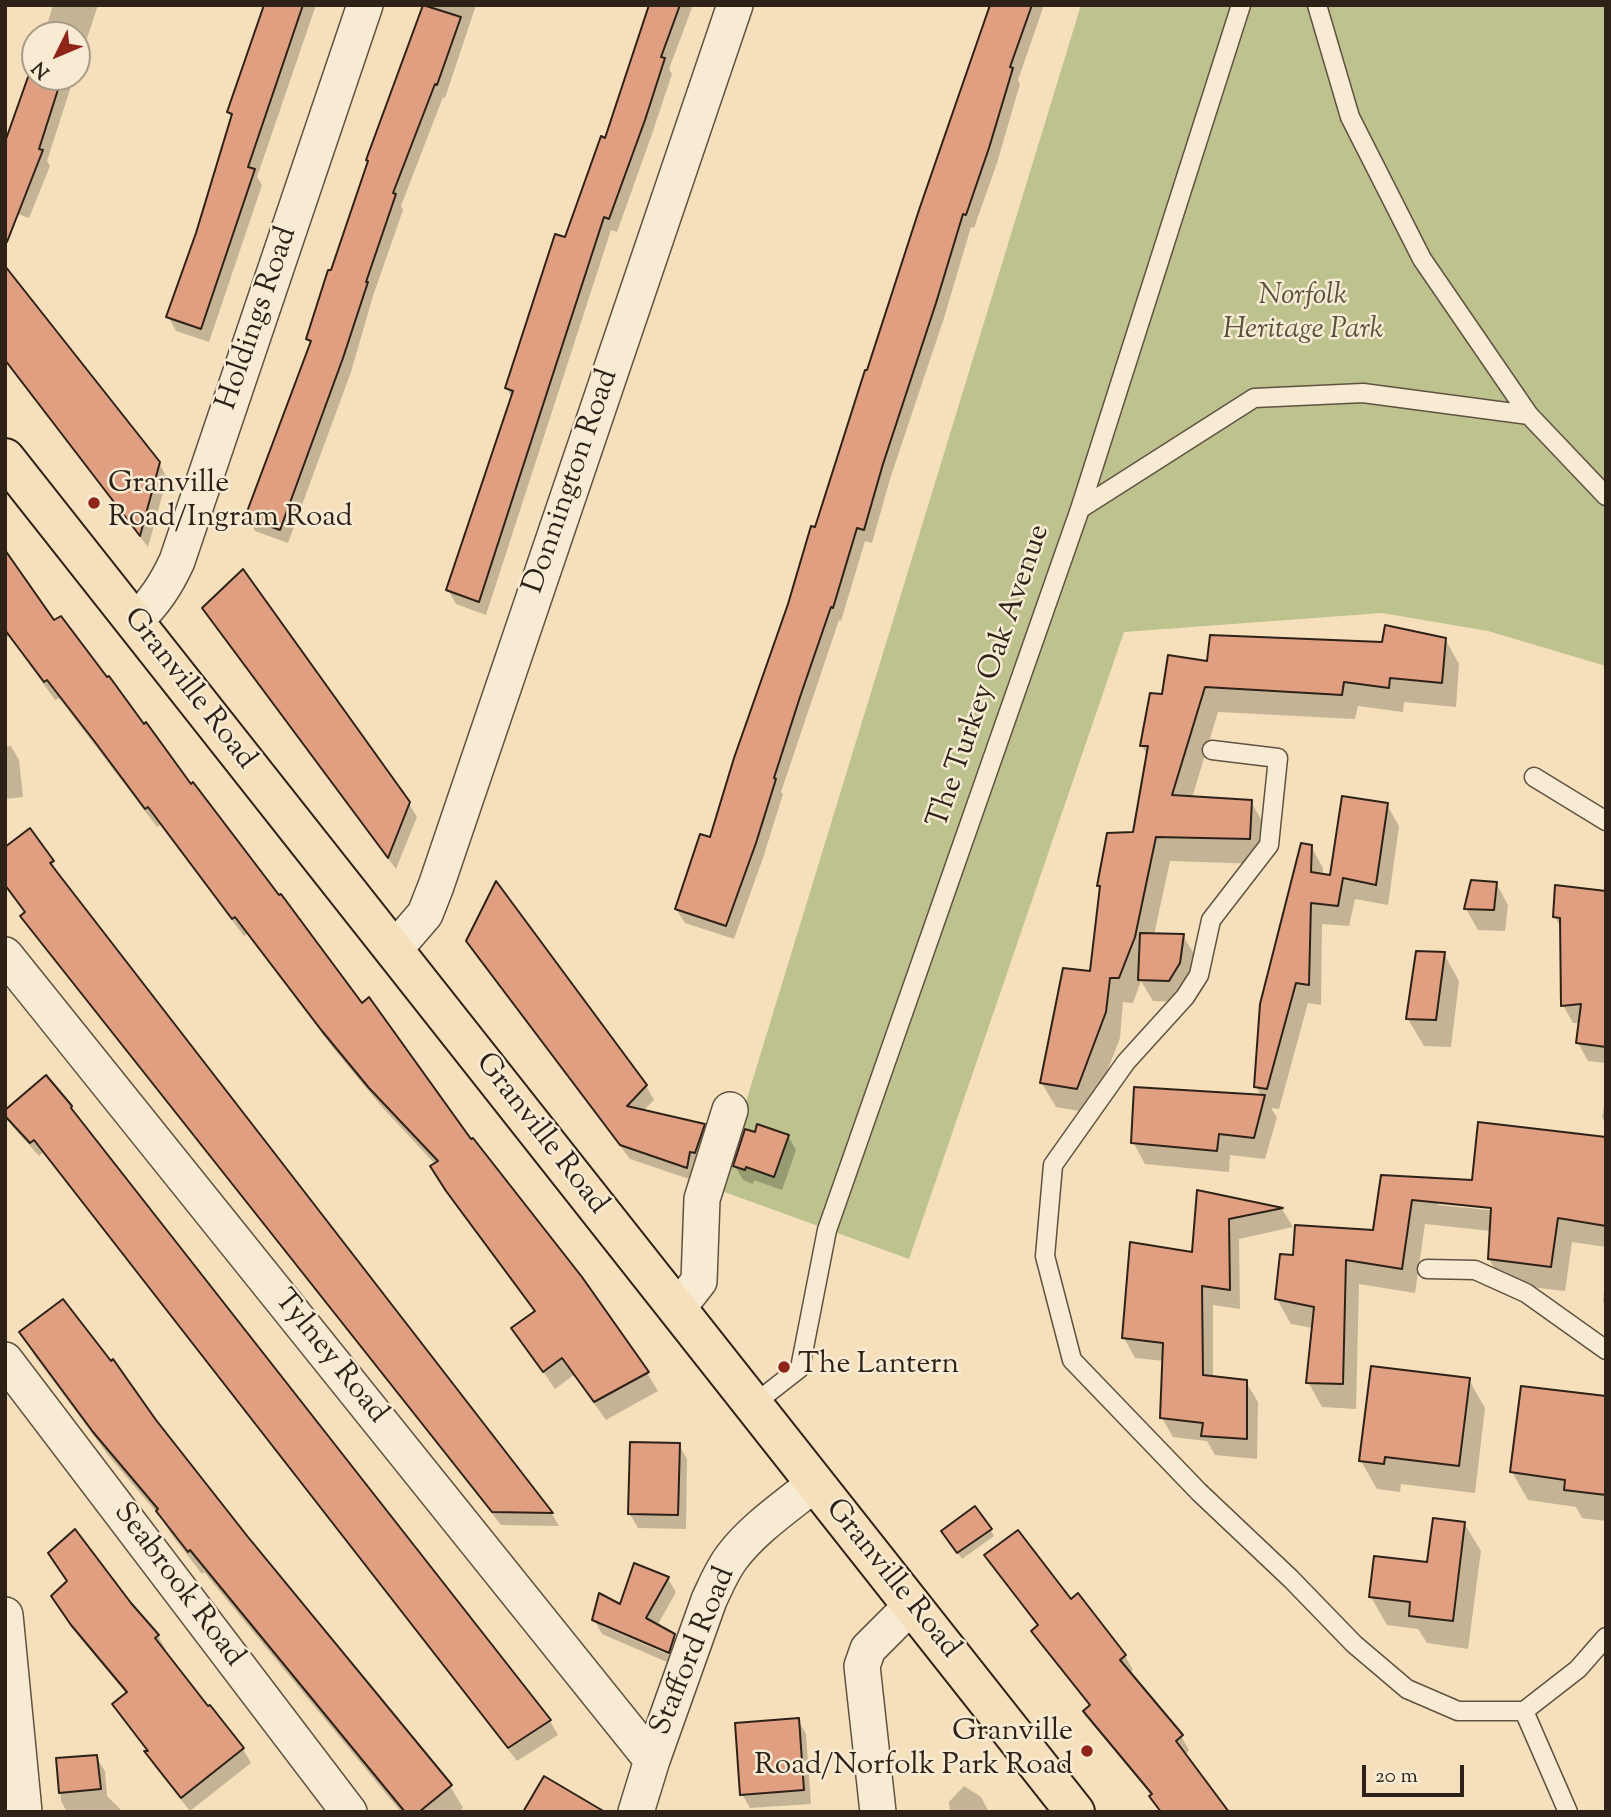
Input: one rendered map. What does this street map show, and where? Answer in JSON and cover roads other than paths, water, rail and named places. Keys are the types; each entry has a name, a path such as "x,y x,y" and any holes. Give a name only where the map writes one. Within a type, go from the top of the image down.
{"main road":[{"name":"Granville Road","path":"7,465 1075,1812"}],"street":[{"name":"Holdings Road","path":"134,622 152,606 177,561 365,5"},
{"name":"Donnington Road","path":"394,950 425,914 436,886 735,5"},
{"name":"Tylney Road","path":"5,955 652,1760"},
{"path":"678,1308 699,1281 702,1199 730,1110"},
{"name":"Seabrook Road","path":"5,1360 349,1812"},
{"name":"Stafford Road","path":"636,1812 709,1600 721,1575 732,1556 747,1540 814,1484"},
{"path":"878,1812 862,1666 868,1649 912,1605"},
{"path":"5,1615 24,1812"}],"lane":[{"name":"The Turkey Oak Avenue","path":"754,1404 800,1368 827,1230 1080,509 1241,5"},
{"path":"1317,5 1350,117 1422,259 1530,415 1606,496"},
{"path":"1080,509 1254,398 1363,393 1530,415"},
{"path":"1212,750 1278,758 1269,845 1211,920 1199,975 1185,997 1126,1062 1053,1165 1045,1256 1072,1360 1199,1492 1291,1578 1354,1644 1407,1689 1458,1711 1524,1712 1577,1669 1606,1637"},
{"path":"1534,777 1606,821"},
{"path":"1427,1269 1475,1270 1526,1293 1606,1350"},
{"path":"1524,1712 1568,1812"}],"place":[{"name":"Granville Road/Ingram Road","path":"94,503"},
{"name":"The Lantern","path":"784,1367"},
{"name":"Granville Road/Norfolk Park Road","path":"1087,1751"}],"park label":[{"name":"Norfolk Heritage Park","path":"1303,315"}]}
